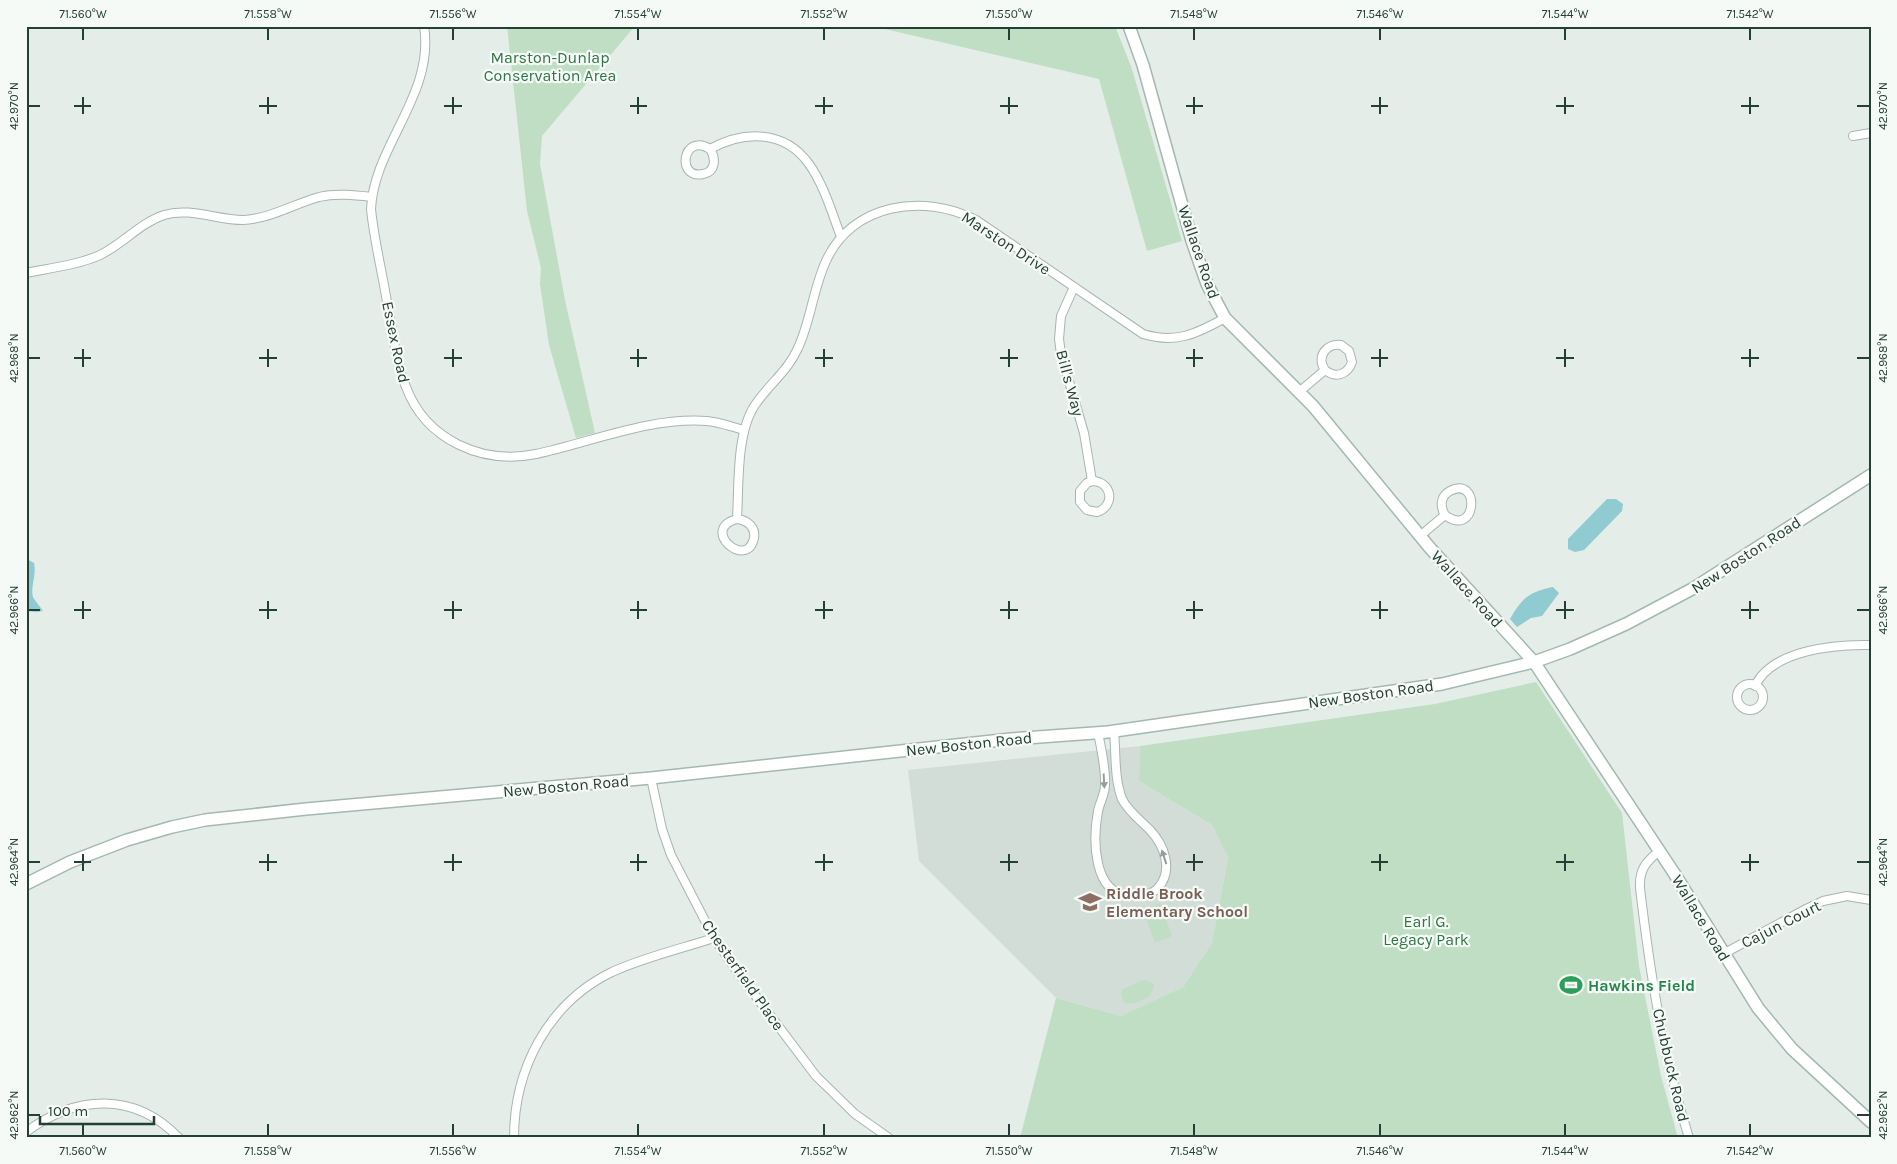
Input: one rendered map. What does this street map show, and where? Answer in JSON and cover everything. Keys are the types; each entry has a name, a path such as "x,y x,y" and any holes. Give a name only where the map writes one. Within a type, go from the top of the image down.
{"street":[{"name":"Essex Road","path":"424,26 426,46 422,72 381,168 372,197 372,220 402,376 413,404 424,418 450,440 481,454 500,458 536,454 665,422 710,421 744,430"},
{"name":"Wallace Road","path":"1129,26 1143,65 1192,241 1207,284 1225,318 1313,406 1447,568 1534,662 1660,850 1743,987 1774,1029 1871,1122"},
{"path":"1853,136 1871,133"},
{"path":"710,149 734,138 758,135 770,137 792,147 808,163 817,177 842,237"},
{"path":"26,273 99,256 143,226 158,218 174,213 244,220 270,215 321,197 338,195 372,197"},
{"name":"Marston Drive","path":"737,519 739,474 744,430 754,407 790,364 803,338 826,261 842,237 866,219 890,209 920,205 947,208 976,220 1132,328 1157,338 1182,337 1206,329 1225,318"},
{"name":"Bill's Way","path":"1074,287 1060,316 1059,339 1061,354 1084,433 1092,481"},
{"path":"1336,344 1346,347 1352,356 1350,367 1347,371 1338,375 1325,370 1322,366 1321,357 1326,348 1336,344"},
{"path":"1299,392 1325,370"},
{"name":"New Boston Road","path":"26,884 70,862 127,840 205,820 651,778 1011,739 1114,731 1442,684 1534,662 1600,636 1677,598 1871,474"},
{"path":"1092,481 1102,483 1110,494 1106,507 1097,512 1083,507 1079,496 1083,487 1092,481"},
{"path":"1457,489 1466,492 1470,496 1472,506 1468,515 1459,520 1454,520 1445,515 1442,501 1447,492 1457,489"},
{"path":"1420,536 1445,515"},
{"path":"737,519 750,525 754,534 752,543 749,546 738,550 728,547 725,543 723,532 728,523 737,519"},
{"path":"1755,686 1766,670 1791,657 1844,645 1871,645"},
{"path":"1098,732 1105,781 1104,796 1096,823 1096,846 1099,866 1104,880 1114,892 1130,896 1147,894 1160,886 1166,873 1167,860 1154,834 1123,800 1118,782 1114,731"},
{"name":"Chesterfield Place","path":"651,778 662,829 671,855 714,938 816,1076 855,1114 889,1138"},
{"name":"Chubbuck Road","path":"1660,850 1649,860 1643,869 1640,877 1640,888 1661,1032 1675,1093 1689,1138"},
{"name":"Cajun Court","path":"1723,954 1823,901 1846,896 1871,900"},
{"path":"514,1138 516,1104 524,1070 550,1024 568,1004 588,987 610,973 635,962 714,938"},
{"path":"26,1132 44,1120 67,1109 105,1104 117,1105 142,1112 164,1124 179,1138"}],"shaded area":[{"name":"Riddle Brook Elementary School","path":"1140,746 1139,781 1212,825 1228,856 1212,943 1183,987 1121,1016 1056,998 919,861 908,770"}],"green space":[{"name":"Marston-Dunlap Conservation Area","path":"507,26 635,26 542,136 540,164 565,300 595,433 576,438 549,345 540,284 541,268 527,211"},
{"path":"872,26 1115,26 1132,69 1182,241 1147,251 1099,79"},
{"name":"Earl G. Legacy Park","path":"1536,682 1622,813 1639,966 1661,1076 1678,1138 1020,1138 1056,998 1121,1016 1183,987 1212,943 1228,857 1212,825 1139,781 1140,746 1435,704"},
{"path":"1160,903 1172,936 1155,943 1143,910"},
{"path":"1144,980 1154,985 1151,994 1139,1002 1124,1003 1121,993 1123,989"}],"water":[{"path":"1607,499 1616,499 1623,504 1622,511 1584,550 1575,552 1568,549 1568,539"},
{"path":"27,559 34,563 35,572 32,593 43,611 26,611"},
{"path":"1553,587 1559,593 1542,616 1531,618 1517,627 1510,619 1518,606 1532,594"}],"place":[{"name":"Riddle Brook Elementary School","path":"1090,902"},
{"name":"Hawkins Field","path":"1571,985"}]}
